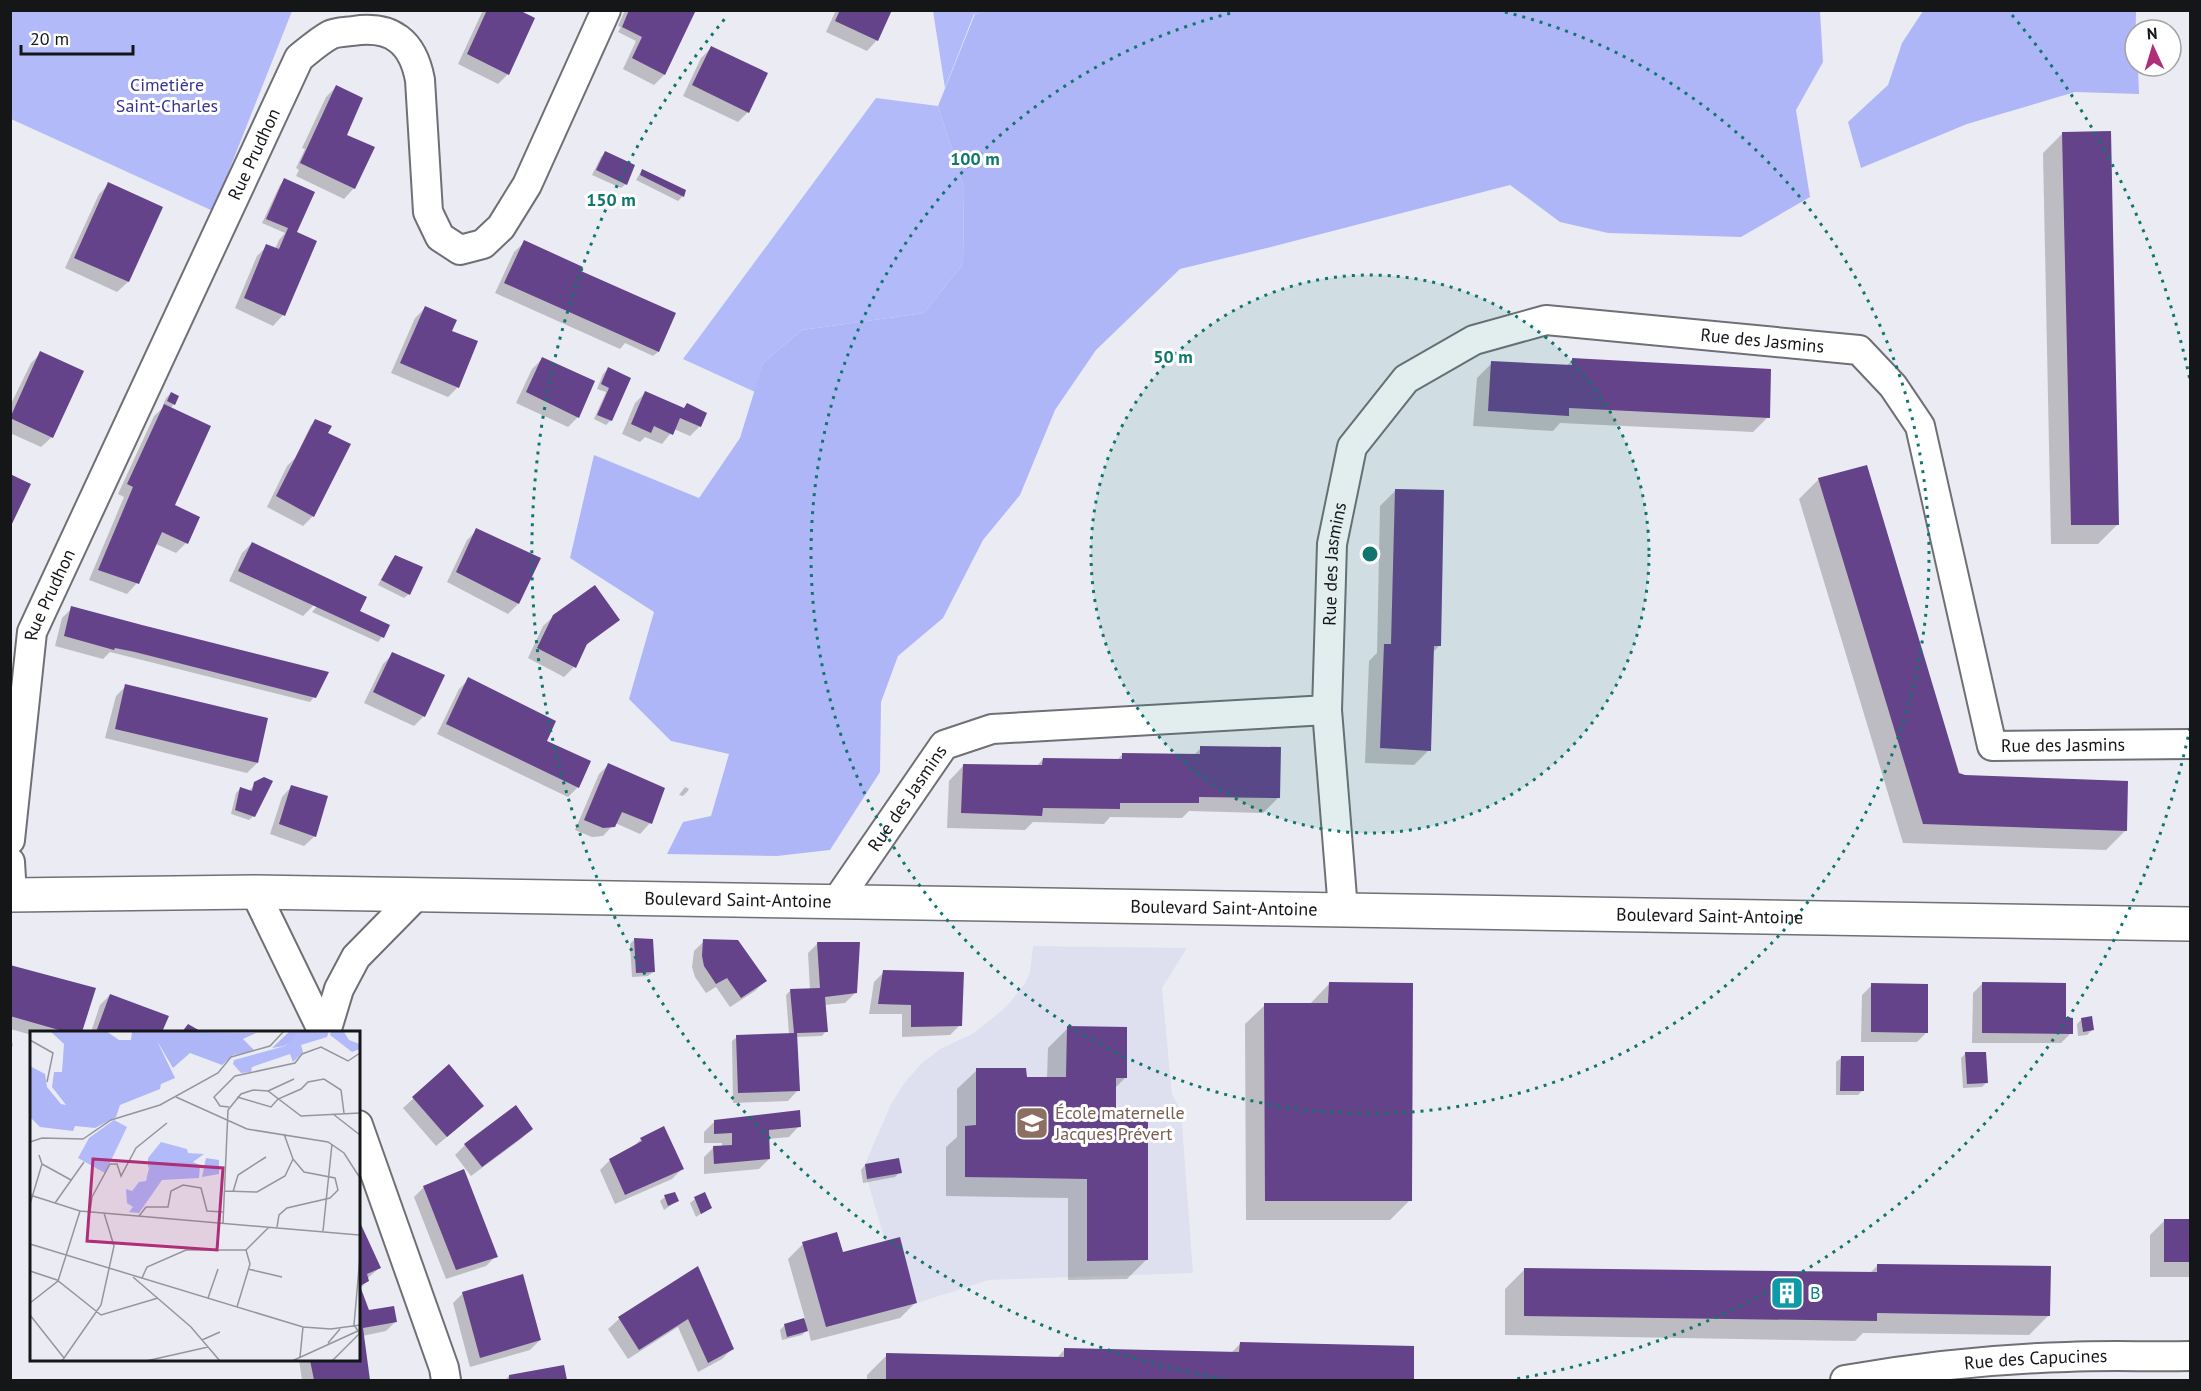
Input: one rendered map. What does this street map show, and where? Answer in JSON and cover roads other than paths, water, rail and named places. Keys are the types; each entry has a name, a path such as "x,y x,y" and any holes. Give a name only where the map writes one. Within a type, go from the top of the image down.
{"street":[{"name":"Rue Prudhon","path":"10,840 32,632 299,57 331,34 362,29 385,30 405,44 416,61 420,80 428,212 440,237 460,250 483,244 501,227 527,185 606,10"},
{"name":"Rue des Jasmins","path":"1343,910 1327,710 1332,544 1352,447 1406,379 1474,340 1546,320 1859,350 1893,386 1920,426 1992,746 2190,744"},
{"name":"Rue des Jasmins","path":"836,902 944,745 992,729 1327,710"},
{"path":"10,862 11,895"},
{"name":"Boulevard Saint-Antoine","path":"11,895 255,892 2190,924"},
{"path":"255,892 324,1031"},
{"path":"324,1031 339,989 356,957 417,895"},
{"path":"360,1131 444,1368 446,1380"},
{"name":"Rue des Capucines","path":"1845,1380 1911,1368 1978,1362 2068,1357 2190,1356"}],"place":[{"name":"École maternelle Jacques Prévert","path":"1032,1123"},
{"name":"B","path":"1787,1293"}],"park label":[{"name":"Cimetière Saint-Charles","path":"167,95"}]}
